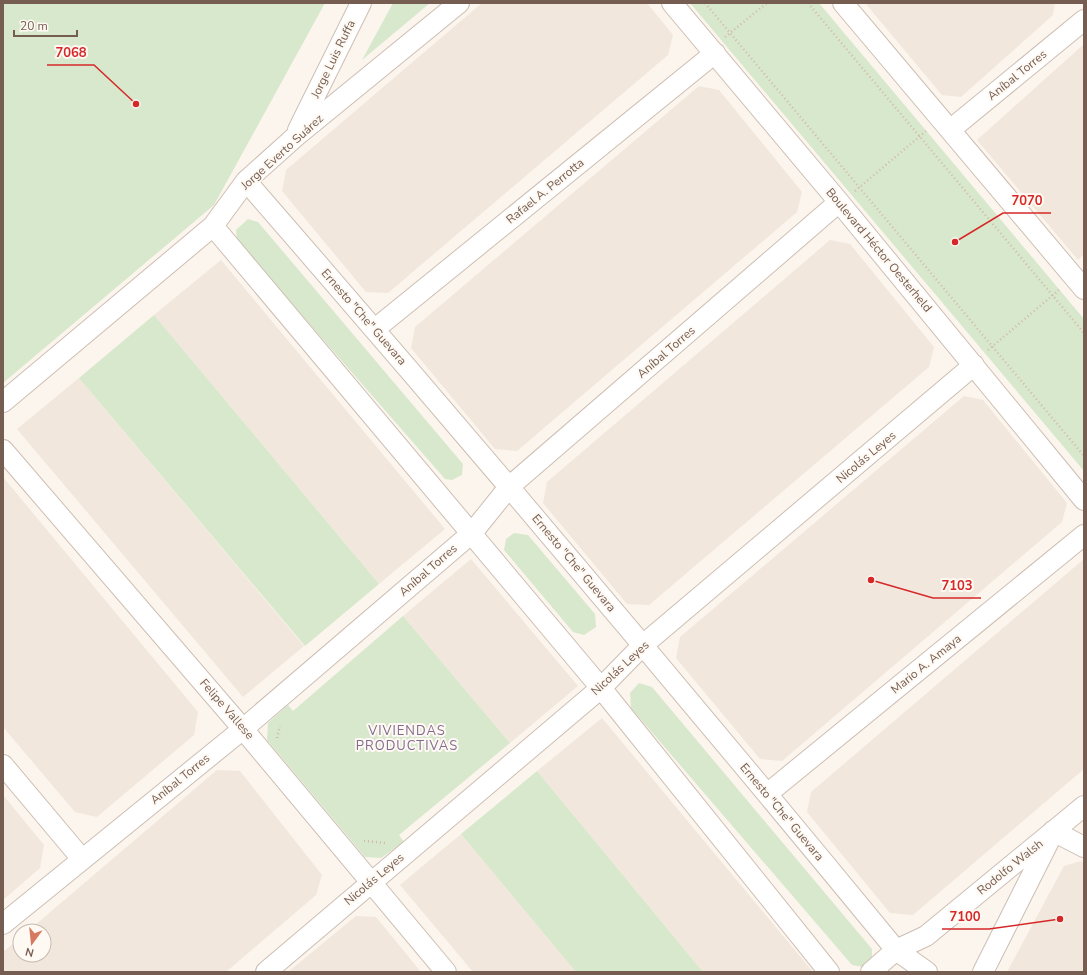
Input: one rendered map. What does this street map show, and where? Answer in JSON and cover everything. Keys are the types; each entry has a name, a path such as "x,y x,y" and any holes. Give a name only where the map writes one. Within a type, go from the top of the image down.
{"street":[{"name":"Jorge Luis Ruffa","path":"295,137 361,3"},
{"name":"Jorge Everto Suárez","path":"3,402 213,226 246,181 295,137 458,3"},
{"name":"Boulevard Héctor Oesterheld","path":"672,3 718,46 979,359 1084,500"},
{"path":"843,3 1082,284"},
{"name":"Aníbal Torres","path":"950,130 1084,20"},
{"name":"Rafael A. Perrotta","path":"375,329 718,46"},
{"name":"Ernesto \"Che\" Guevara","path":"246,181 375,329 643,645 896,950 927,972"},
{"name":"Aníbal Torres","path":"3,924 243,729 472,533 509,487 845,198"},
{"path":"213,226 601,688 829,972"},
{"name":"Nicolás Leyes","path":"266,972 601,688 643,645 979,359"},
{"name":"Felipe Vallese","path":"3,450 243,729 446,972"},
{"name":"Mario A. Amaya","path":"767,794 1084,535"},
{"path":"3,765 82,859"},
{"name":"Rodolfo Walsh","path":"871,972 896,950 926,936 1084,806"},
{"path":"983,972 1053,831 1084,847"}],"path":[{"path":"705,3 1084,456"},
{"path":"718,46 730,33 767,3"},
{"path":"808,3 1084,333"},
{"path":"845,198 860,188 926,130"},
{"path":"979,359 992,346 1059,290"},
{"path":"282,722 276,737 282,743"},
{"path":"363,841 389,843"}],"shaded area":[{"path":"482,3 647,3 673,35 668,55 388,293 366,292 282,191 286,170"},
{"path":"865,3 1055,3 1053,15 961,97 942,95"},
{"path":"1084,44 1084,254 1078,260 977,140"},
{"path":"699,86 719,90 802,192 797,212 517,451 495,449 411,348 415,327"},
{"path":"830,240 850,244 934,347 929,367 649,605 627,604 543,503 547,482"},
{"path":"221,260 445,529 379,584 154,315"},
{"path":"79,378 304,646 243,697 17,429"},
{"path":"964,396 983,400 1067,503 1062,522 782,761 760,759 676,658 680,637"},
{"path":"3,477 198,712 194,735 97,817 75,812 3,727"},
{"path":"471,559 578,686 510,743 403,616"},
{"path":"1084,559 1084,769 913,915 890,913 807,812 811,792"},
{"path":"602,718 813,972 703,972 537,771"},
{"path":"217,770 240,771 322,875 316,895 226,972 3,972 3,952 12,945 12,963 52,963 52,923 37,923"},
{"path":"3,795 44,845 40,868 3,900"},
{"path":"461,834 576,972 473,972 400,885"},
{"path":"1081,861 1084,863 1084,972 1007,972 1064,866"},
{"path":"356,916 376,917 421,972 288,972"}],"green space":[{"path":"3,3 325,3 214,205 3,383"},
{"path":"393,3 430,3 362,60"},
{"path":"690,3 819,3 1084,319 1084,471"},
{"path":"248,219 258,222 463,464 462,475 452,480 445,479 237,241 236,230"},
{"path":"154,315 379,584 305,646 79,378"},
{"path":"514,533 528,535 595,614 596,627 584,635 573,632 504,550 506,539"},
{"path":"403,616 510,743 399,835 404,842 381,858 365,857 267,740 268,723 288,705 293,711"},
{"path":"639,683 652,687 872,949 872,958 863,967 852,965 631,708 630,693"},
{"path":"537,771 703,972 576,972 461,834"}],"place":[{"name":"7068","path":"136,104"},
{"name":"7070","path":"955,242"},
{"name":"7103","path":"871,580"},
{"name":"7100","path":"1060,919"}],"district":[{"name":"VIVIENDAS PRODUCTIVAS","path":"407,738"}]}
